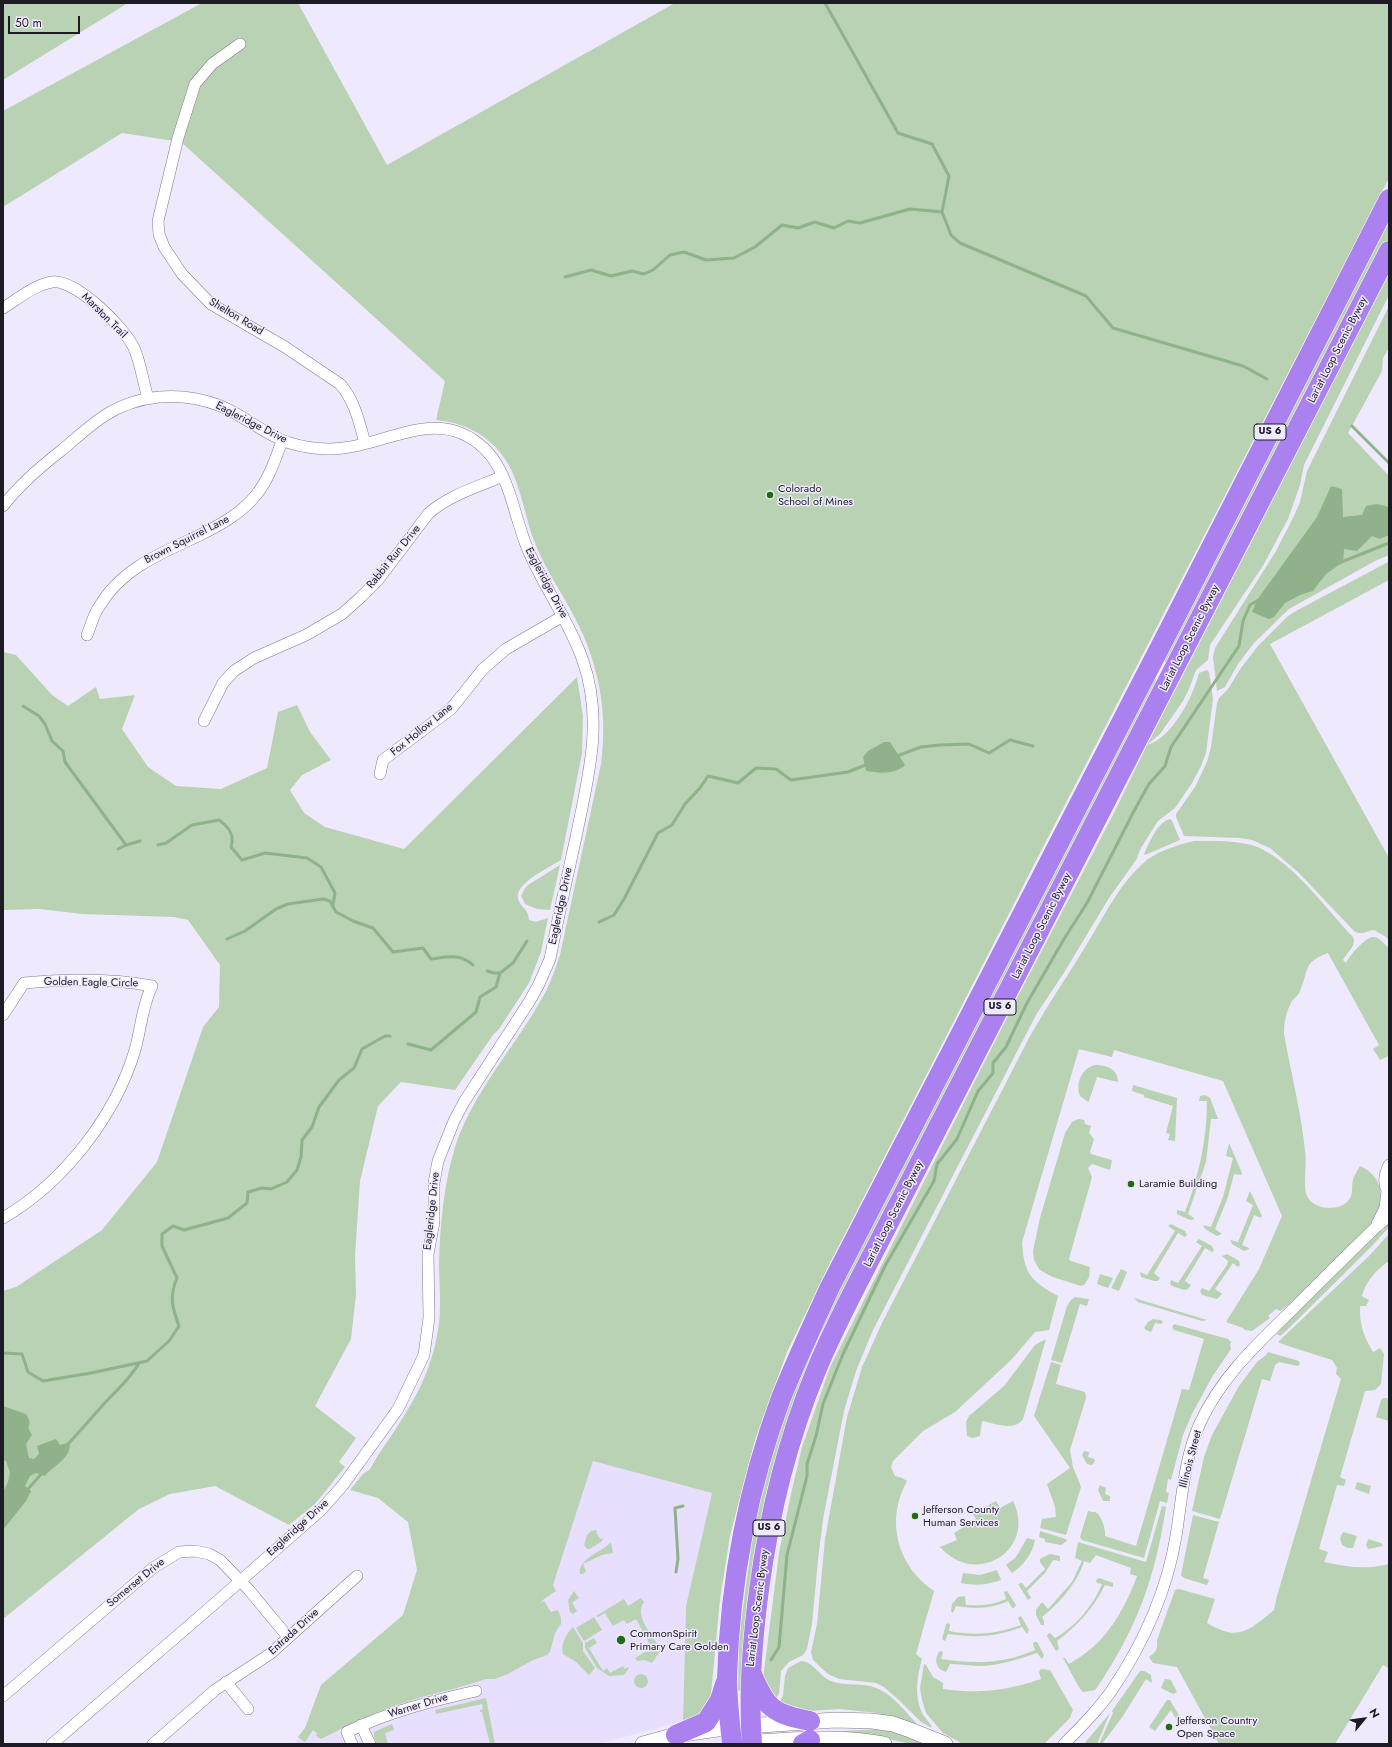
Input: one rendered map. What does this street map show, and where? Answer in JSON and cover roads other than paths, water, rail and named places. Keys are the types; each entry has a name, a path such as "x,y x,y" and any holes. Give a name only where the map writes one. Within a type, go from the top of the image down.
{"highway":[{"name":"Lariat Loop Scenic Byway","path":"727,1679 736,1586 750,1504 770,1432 796,1362 833,1281 1389,200"},
{"name":"Lariat Loop Scenic Byway","path":"752,1738 750,1669 764,1553 773,1509 792,1439 816,1371 860,1280 1389,251"},
{"path":"1151,665 1170,676"},
{"path":"750,1669 758,1688 772,1708 787,1716 808,1735"},
{"path":"676,1735 706,1722 720,1700 727,1679"},
{"name":"US 6","path":"727,1679 731,1738"}],"street":[{"name":"Shelton Road","path":"240,44 212,64 196,84 178,138 158,221 159,234 164,247 182,274 211,304 292,351 340,384 354,405 364,443"},
{"name":"Marston Trail","path":"3,308 29,291 52,282 68,284 80,291 123,331 134,347 148,398"},
{"name":"Eagleridge Drive","path":"3,506 12,494 31,475 99,419 124,406 148,398 175,395 194,398 220,406 282,441 313,448 344,448 411,432 432,429 452,430 477,443 493,457 503,476 525,544 536,568 571,630 584,663 594,712 592,760 550,959 529,1002 464,1102 454,1120 438,1161 434,1183 434,1222 428,1254 429,1318 424,1355 398,1408 343,1485 321,1510 52,1744"},
{"name":"Brown Squirrel Lane","path":"87,635 98,608 107,595 138,565 162,552 221,525 240,512 256,495 271,470 282,441"},
{"name":"Rabbit Run Drive","path":"204,721 223,683 242,665 306,635 342,614 361,598 378,580 428,514 435,508 449,499 503,476"},
{"name":"Fox Hollow Lane","path":"380,774 383,760 450,710 483,669 506,649 563,616"},
{"name":"Golden Eagle Circle","path":"3,1015 24,983 58,980 137,983 152,986 147,995 135,1050 118,1092 100,1122 70,1163 49,1184 25,1205 3,1218"},
{"path":"1376,1227 1385,1208 1388,1192 1384,1178 1389,1165"},
{"name":"Illinois Street","path":"1064,1744 1088,1720 1111,1691 1148,1628 1165,1580 1176,1536 1188,1459 1200,1424 1222,1385 1257,1344 1389,1216"},
{"name":"Somerset Drive","path":"3,1696 153,1568 179,1552 195,1551 209,1554 220,1560 288,1637"},
{"name":"Entrada Drive","path":"154,1744 226,1682 261,1660 357,1576"},
{"path":"226,1682 248,1709"},
{"name":"Warner Drive","path":"352,1744 347,1732 361,1726 425,1702 476,1691"},
{"path":"808,1735 835,1720 879,1722 910,1730 945,1744"},
{"path":"361,1726 370,1744"},
{"path":"643,1744 676,1735 752,1738 808,1735 884,1744"}],"waterway":[{"path":"825,3 898,133 932,144 949,176 942,212"},
{"path":"565,277 591,270 611,276 632,271 644,274 653,270 670,255 684,252 706,260 734,258 755,247 782,225 798,228 815,222 834,228 848,221 860,223 910,209 942,212 951,235 960,243 1086,296 1113,328 1243,366 1267,379"},
{"path":"1352,426 1389,463"},
{"path":"771,1660 779,1647 787,1555 807,1476 807,1464 816,1436 823,1404 843,1354 885,1266 934,1181 937,1164 957,1139 978,1091 993,1073 993,1063 1006,1047 1027,1003 1064,939 1087,903 1149,784 1165,766 1171,747 1239,646 1243,621 1250,605 1286,584 1389,543"},
{"path":"23,706 39,716 45,724 52,741 63,751 65,762 126,845"},
{"path":"897,756 921,747 940,745 969,744 989,753 1010,740 1033,746"},
{"path":"599,922 614,915 624,899 658,833 672,825 685,804 700,788 708,776 738,783 756,768 776,769 791,780 848,772 868,764"},
{"path":"158,845 166,843 192,825 219,820 226,825 232,835 231,847 242,860 265,853 307,858 321,867 335,893 333,905"},
{"path":"118,849 140,841"},
{"path":"227,939 245,931 276,909 288,904 323,899 330,901 336,912 353,921 373,928 393,952 423,948 431,959 458,957 473,965"},
{"path":"408,1044 431,1050 476,1012 480,997 496,987 500,973 513,963 527,941"},
{"path":"487,971 500,973"},
{"path":"3,1353 22,1354 28,1372 43,1381 91,1373 147,1361 169,1341 179,1326 172,1302 173,1291 177,1278 162,1246 162,1234 173,1226 184,1230 228,1218 247,1203 248,1192 262,1188 271,1189 287,1182 297,1170 301,1157 302,1140 312,1127 319,1107 339,1080 354,1068 362,1049 385,1036 390,1036"},
{"path":"3,1519 39,1476 127,1380 139,1363"},
{"path":"676,1572 678,1559 675,1508 683,1506"}],"place":[{"name":"Colorado School of Mines","path":"770,495"},
{"name":"Laramie Building","path":"1131,1184"},
{"name":"Jefferson County Human Services","path":"915,1516"},
{"name":"CommonSpirit Primary Care Golden","path":"621,1640"},
{"name":"Jefferson Country Open Space","path":"1169,1727"}]}
